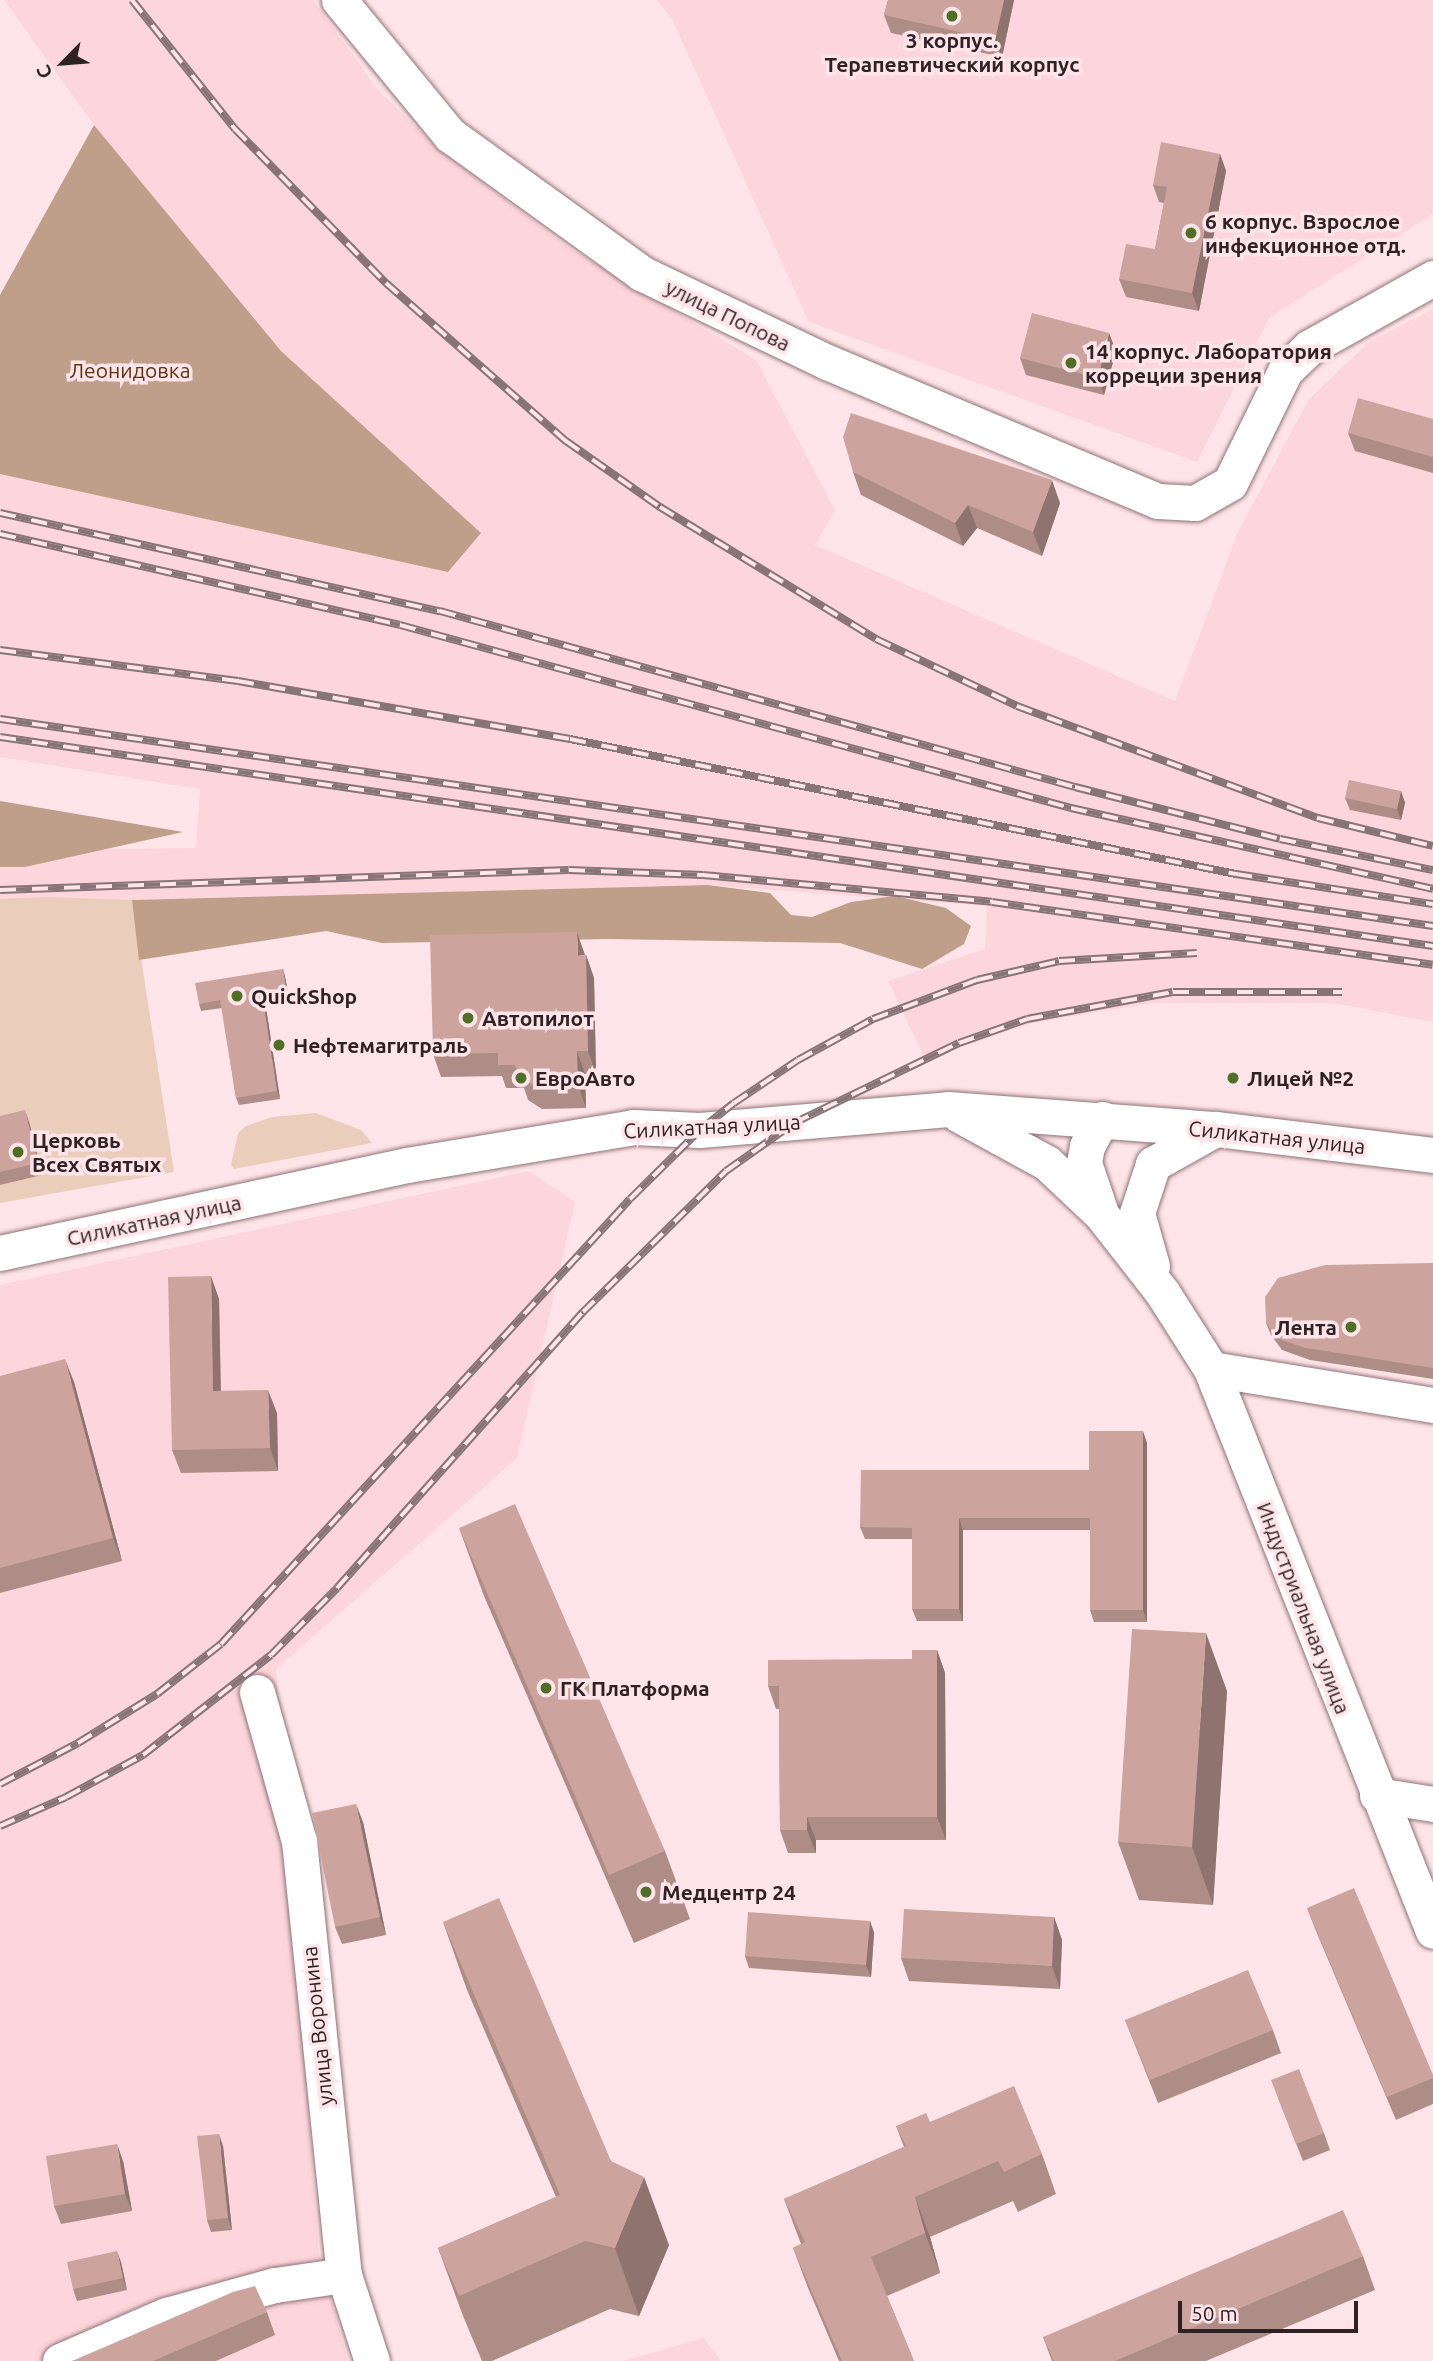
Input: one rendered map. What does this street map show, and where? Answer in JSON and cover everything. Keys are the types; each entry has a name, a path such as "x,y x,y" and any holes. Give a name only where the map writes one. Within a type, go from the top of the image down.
{"street":[{"name":"улица Попова","path":"340,0 450,135 641,273 827,362 1158,502 1195,503 1230,483 1285,371 1310,347 1433,278"},
{"name":"Силикатная улица","path":"0,1252 407,1165 633,1128 700,1130 948,1110 1216,1129 1433,1155"},
{"name":"Индустриальная улица","path":"948,1110 1047,1163 1101,1214 1162,1292 1211,1369 1377,1796 1433,1931"},
{"name":"Индустриальная улица","path":"1101,1214 1084,1163 1087,1146 1102,1119"},
{"name":"Индустриальная улица","path":"1162,1292 1137,1213 1144,1184 1153,1164 1216,1129"},
{"path":"1211,1369 1433,1405"},
{"name":"улица Воронина","path":"257,1692 299,1841 344,2274 372,2361"},
{"path":"1377,1796 1433,1804"},
{"path":"60,2361 166,2315 275,2285 344,2274"}],"shaded area":[{"path":"4,0 313,0 378,90 440,150 569,248 756,360 835,510 815,545 1175,701 1238,532 1309,399 1368,343 1433,309 1433,1022 1334,1003 1152,1003 1032,1023 925,1059 888,981 985,949 987,906 708,885 132,900 0,899 0,850 196,848 200,789 0,757 0,474 480,533 281,351 94,125"},
{"path":"657,0 1433,0 1433,214 1269,318 1197,462 809,322 672,19"},
{"path":"47,897 132,900 174,1172 0,1203 0,1185 42,1174 0,1129 0,899"},
{"path":"316,1113 361,1130 372,1143 234,1169 231,1165 238,1133 246,1126 272,1117"},
{"path":"529,1171 575,1202 517,1458 276,1669 319,2255 348,2361 0,2361 0,1285"},
{"path":"703,2338 721,2361 624,2361"}],"green space":[{"name":"Леонидовка","path":"94,125 281,351 481,533 448,572 0,474 0,295"},
{"path":"0,801 183,832 25,867 0,867"},
{"path":"708,885 770,893 791,915 812,917 851,902 895,896 946,908 971,926 964,944 922,969 840,943 610,939 382,943 326,931 139,960 132,900"}],"building":[{"path":"888,0 1004,0 995,40 884,15"},
{"name":"6 корпус. Взрослое инфекционное отд.","path":"1161,142 1220,154 1192,293 1119,279 1126,244 1155,249 1167,187 1153,185"},
{"path":"1032,313 1109,333 1098,378 1020,358"},
{"path":"1358,398 1433,419 1433,457 1348,433"},
{"path":"851,413 1052,480 1033,532 968,505 955,523 853,472 843,437"},
{"path":"1349,780 1401,791 1397,809 1345,798"},
{"path":"577,932 578,956 586,955 588,1051 577,1051 578,1085 534,1086 520,1077 515,1065 498,1065 498,1053 433,1054 430,935"},
{"path":"283,969 286,990 262,994 277,1091 236,1098 220,1000 199,1004 195,983"},
{"name":"Церковь Всех Святых","path":"25,1110 38,1163 0,1172 0,1116"},
{"name":"Лента","path":"1433,1263 1433,1368 1306,1348 1278,1339 1266,1323 1265,1297 1278,1278 1325,1265"},
{"path":"211,1276 213,1391 268,1390 270,1448 172,1450 168,1277"},
{"path":"65,1359 113,1538 0,1568 0,1376"},
{"path":"1089,1431 1143,1431 1143,1610 1090,1610 1090,1518 959,1518 959,1609 912,1609 912,1528 860,1527 861,1470 1089,1470"},
{"path":"515,1504 665,1851 609,1875 459,1528"},
{"path":"1132,1629 1206,1633 1192,1847 1118,1842"},
{"path":"912,1650 937,1650 937,1817 807,1817 807,1830 780,1830 779,1686 768,1686 768,1660 912,1659"},
{"path":"356,1804 380,1917 335,1927 312,1813"},
{"path":"1354,1888 1433,2075 1433,2078 1387,2097 1307,1908"},
{"path":"499,1898 611,2161 644,2177 615,2248 585,2241 459,2296 438,2248 560,2195 443,1922"},
{"path":"904,1909 1054,1917 1052,1966 901,1958"},
{"path":"748,1912 870,1921 866,1965 745,1956"},
{"path":"1248,1970 1273,2030 1150,2080 1125,2020"},
{"path":"1299,2069 1324,2133 1296,2144 1271,2080"},
{"path":"1014,2086 1042,2154 1004,2172 998,2161 915,2197 925,2233 871,2257 914,2361 842,2361 793,2248 805,2242 784,2199 906,2146 896,2126 926,2113 930,2122"},
{"path":"219,2134 228,2218 207,2220 197,2136"},
{"path":"117,2144 125,2194 54,2206 46,2156"},
{"path":"1343,2210 1363,2256 1115,2361 1054,2361 1043,2337"},
{"path":"117,2251 123,2278 73,2289 67,2262"},
{"path":"255,2286 267,2312 153,2361 72,2361 233,2292"}],"railway":[{"path":"132,0 235,129 386,283 566,441 660,507 876,639 1017,706 1318,818 1433,846"},
{"path":"0,513 440,611 1075,787 1280,839 1433,870"},
{"path":"0,534 400,625 1071,808 1433,889"},
{"path":"0,650 238,681 570,739 1236,874 1433,904"},
{"path":"0,719 1433,926"},
{"path":"0,737 1433,946"},
{"path":"0,890 569,870 703,875 992,902 1433,965"},
{"path":"0,1784 78,1743 157,1694 221,1644 630,1199 700,1130 734,1103 798,1060 873,1019 977,980 1059,961 1197,953"},
{"path":"0,1826 66,1797 143,1755 271,1655 337,1588 583,1312 726,1171 794,1123 959,1043 1027,1019 1173,992 1342,992"}],"place":[{"name":"3 корпус. Терапевтический корпус","path":"952,16"},
{"name":"6 корпус. Взрослое инфекционное отд.","path":"1191,233"},
{"name":"14 корпус. Лаборатория корреции зрения","path":"1071,363"},
{"name":"QuickShop","path":"237,996"},
{"name":"Автопилот","path":"468,1018"},
{"name":"Нефтемагитраль","path":"279,1045"},
{"name":"ЕвроАвто","path":"521,1078"},
{"name":"Лицей №2","path":"1233,1078"},
{"name":"Церковь Всех Святых","path":"18,1152"},
{"name":"Лента","path":"1351,1327"},
{"name":"ГК Платформа","path":"546,1688"},
{"name":"Медцентр 24","path":"646,1892"}]}
